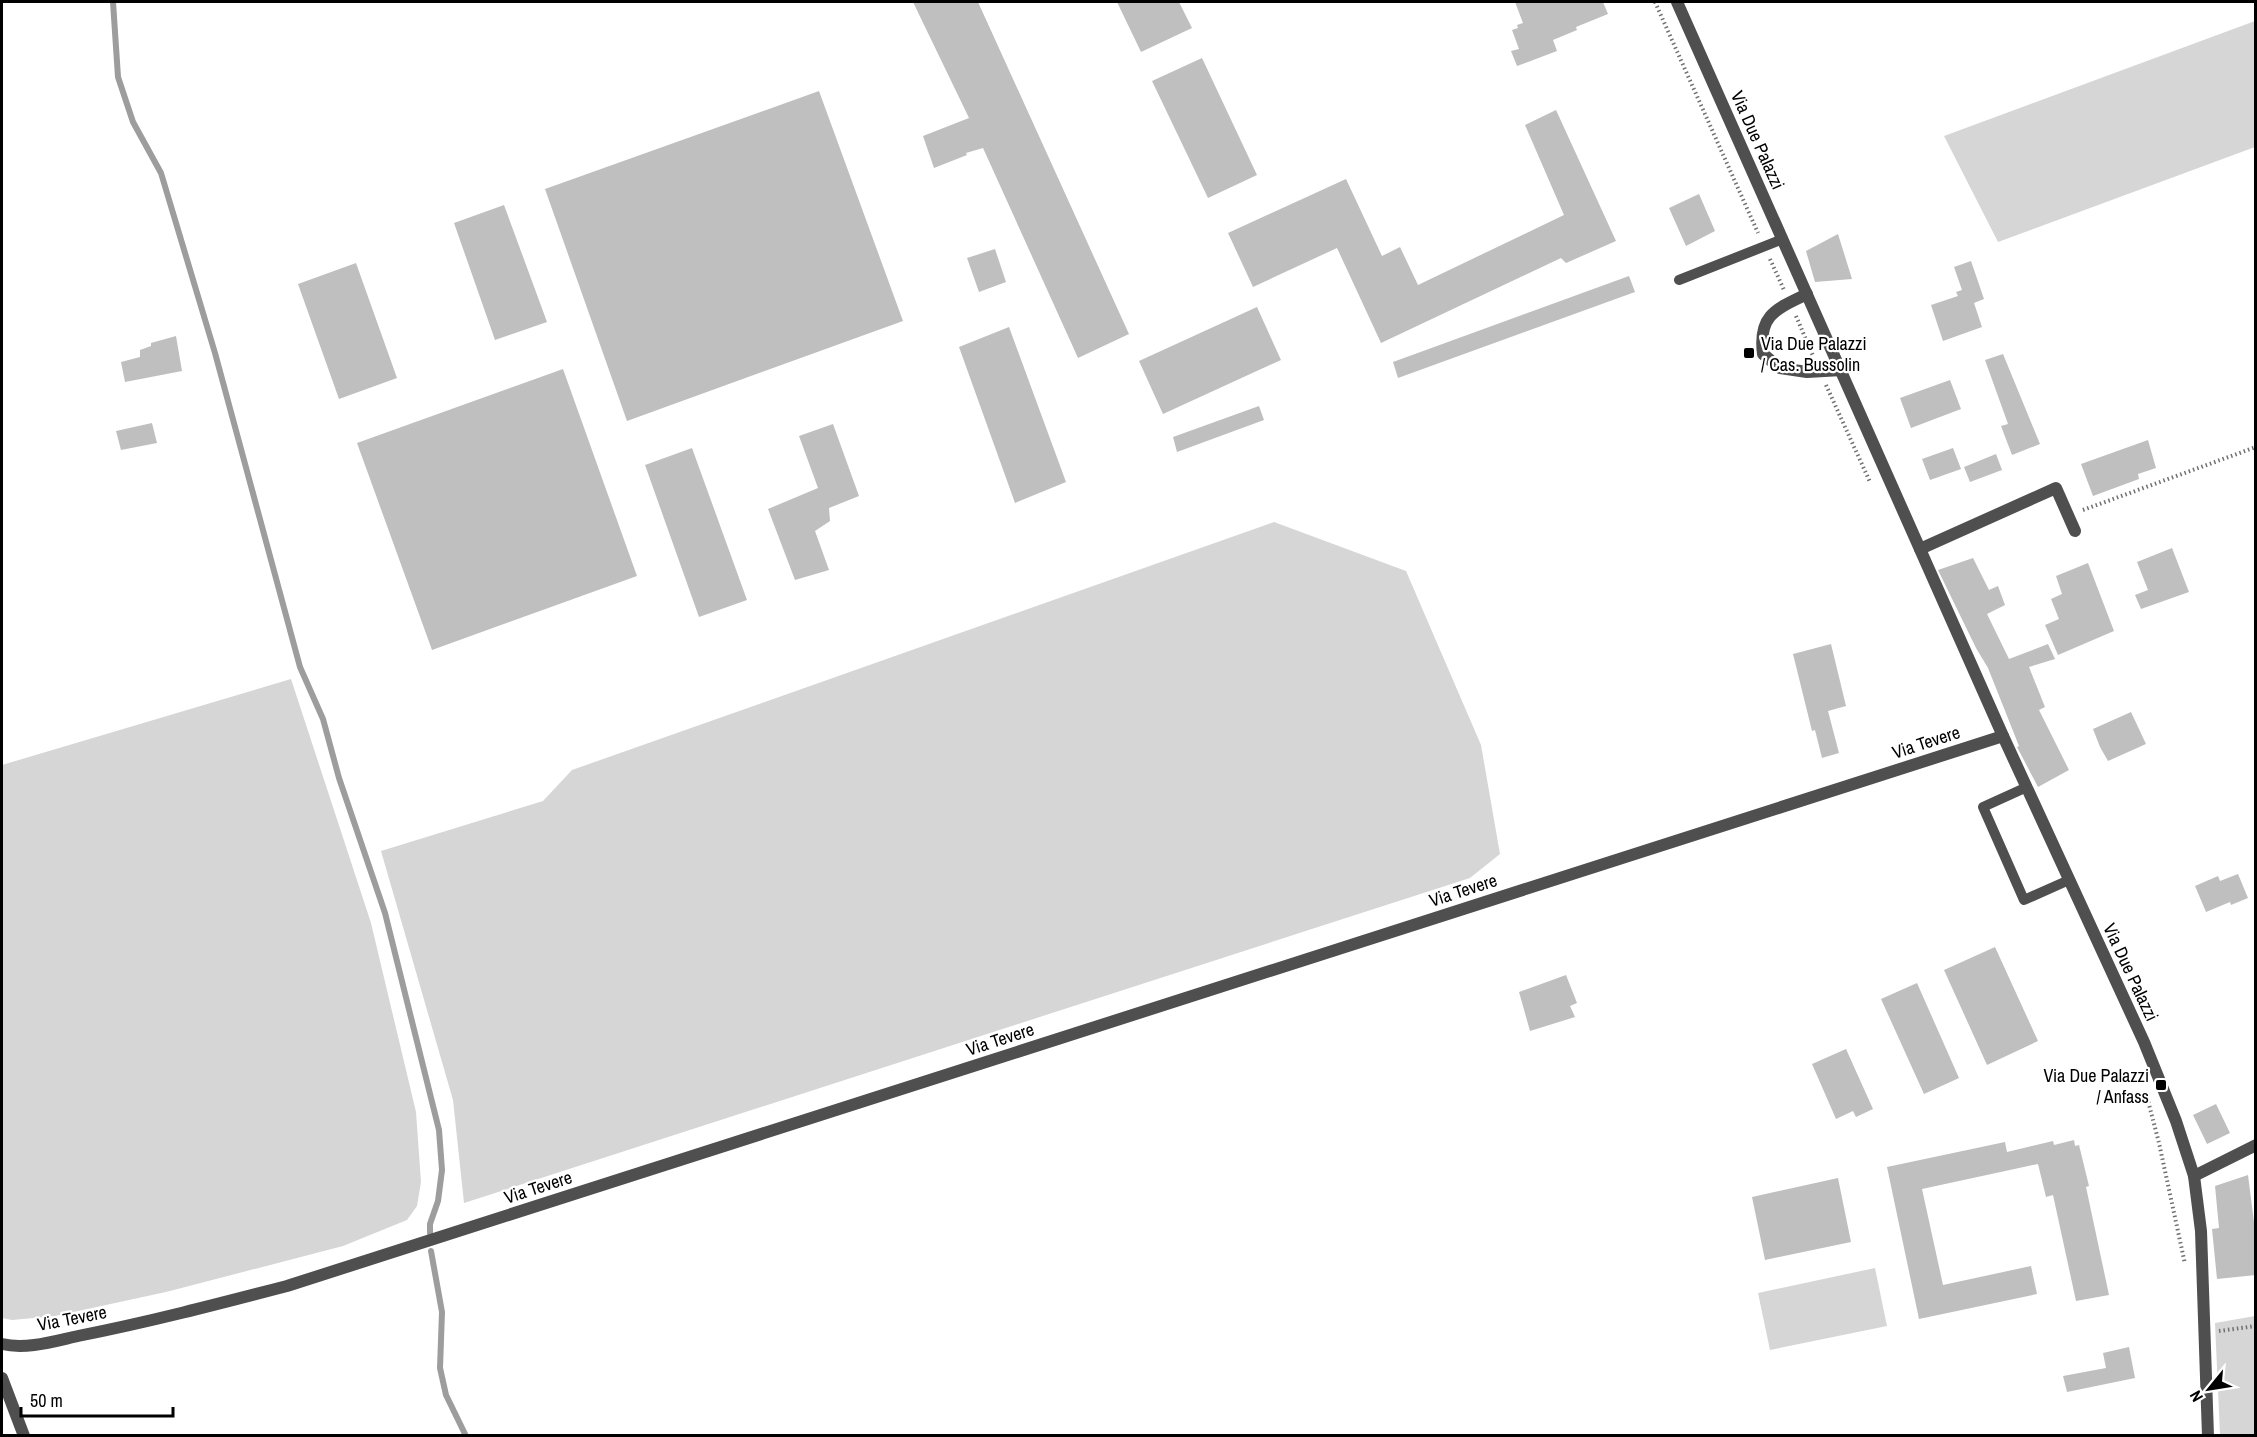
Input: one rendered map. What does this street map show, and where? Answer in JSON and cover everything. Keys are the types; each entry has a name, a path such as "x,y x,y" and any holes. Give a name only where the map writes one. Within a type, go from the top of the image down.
{"street":[{"name":"Via Due Palazzi","path":"1677,2 2003,736 2144,1042 2176,1121 2194,1176 2201,1231 2208,1436"},
{"path":"1807,294 1775,311 1765,321 1761,336 1763,354 1780,368 1807,372 1842,370"},
{"path":"1920,549 2056,489 2075,531"},
{"name":"Via Tevere","path":"2,1344 34,1344 82,1335 170,1317 288,1286 2003,736"},
{"path":"2194,1176 2256,1145"},
{"path":"2,1378 24,1436"}],"lane":[{"path":"1679,280 1783,239"},
{"path":"2027,786 1983,807 2024,900 2069,880"}],"path":[{"path":"1655,2 1871,484"},
{"path":"2068,516 2256,447"},
{"path":"2143,1084 2159,1143 2186,1269"},
{"path":"2205,1330 2216,1331 2256,1326"}],"shaded area":[{"path":"2255,21 2255,147 1998,242 1944,136"},
{"path":"1274,522 1406,571 1481,745 1500,854 1470,878 464,1203 453,1100 381,851 543,801 572,770"},
{"path":"291,679 371,923 416,1112 421,1182 417,1206 407,1220 343,1246 166,1292 55,1316 12,1320 2,1318 2,765"},
{"path":"1875,1268 1887,1326 1770,1350 1758,1293"},
{"path":"2255,1316 2255,1435 2220,1435 2215,1323"}],"building":[{"path":"913,2 978,2 1129,334 1078,358 983,148 934,168 923,136 969,118"},
{"path":"1117,2 1179,2 1192,28 1141,52"},
{"path":"1515,2 1603,2 1608,14 1576,27 1577,30 1553,40 1557,51 1517,66 1511,51 1519,49 1512,30 1523,23"},
{"path":"1202,58 1257,175 1208,198 1152,81"},
{"path":"819,91 903,321 627,421 545,189"},
{"path":"1556,110 1616,241 1566,263 1561,258 1381,343 1337,248 1253,287 1228,233 1346,179 1382,256 1400,247 1418,285 1564,215 1525,125"},
{"path":"1699,194 1715,231 1686,246 1669,208"},
{"path":"504,205 547,322 495,340 454,223"},
{"path":"1838,234 1852,279 1815,282 1806,251"},
{"path":"995,249 1006,282 979,292 967,258"},
{"path":"1971,261 1984,299 1974,303 1982,327 1943,341 1931,305 1958,296 1956,292 1962,290 1954,267"},
{"path":"356,263 397,378 339,399 298,284"},
{"path":"1629,276 1635,292 1398,378 1393,362"},
{"path":"1257,307 1281,360 1163,414 1139,361"},
{"path":"1009,327 1066,482 1015,503 959,347"},
{"path":"176,336 182,371 125,382 121,362 140,357 140,350 151,346 151,343"},
{"path":"2003,354 2040,444 2012,455 2001,426 2008,424 1985,360"},
{"path":"563,369 637,576 432,650 357,443"},
{"path":"1950,380 1961,409 1911,428 1900,398"},
{"path":"1259,406 1264,420 1177,452 1173,437"},
{"path":"152,423 157,443 121,450 116,431"},
{"path":"833,424 859,496 829,508 830,521 815,531 829,570 795,580 768,509 818,488 799,436"},
{"path":"2148,440 2156,468 2138,474 2139,479 2093,496 2081,464"},
{"path":"692,448 747,600 699,617 645,465"},
{"path":"1953,448 1961,469 1930,480 1922,459"},
{"path":"1996,454 2002,470 1970,482 1964,467"},
{"path":"2172,548 2189,592 2141,609 2135,595 2148,590 2137,562"},
{"path":"1973,558 1989,590 1998,586 2005,605 1987,614 2009,659 2048,644 2055,659 2029,667 2045,707 2039,710 2069,770 2038,787 2017,747 2019,746 1988,668 1938,570"},
{"path":"2088,563 2114,631 2058,655 2045,625 2059,619 2051,599 2062,594 2056,576"},
{"path":"1831,644 1846,706 1828,711 1839,753 1822,758 1815,730 1812,731 1793,654"},
{"path":"2131,712 2146,744 2108,761 2093,729"},
{"path":"2238,874 2248,898 2231,905 2230,902 2206,912 2195,886 2218,876 2220,881"},
{"path":"1995,947 2038,1041 1987,1065 1944,970"},
{"path":"1566,975 1577,1003 1570,1006 1575,1017 1530,1031 1519,992"},
{"path":"1917,983 1959,1078 1924,1094 1881,999"},
{"path":"1846,1049 1873,1109 1856,1117 1853,1111 1836,1119 1812,1064"},
{"path":"2216,1104 2230,1133 2207,1144 2193,1115"},
{"path":"2074,1140 2075,1146 2079,1145 2089,1186 2086,1187 2109,1295 2076,1301 2053,1195 2046,1197 2038,1164 1922,1189 1943,1285 2031,1266 2037,1294 1919,1319 1887,1167 2005,1142 2007,1152 2053,1141 2054,1145"},
{"path":"2248,1175 2256,1238 2256,1275 2217,1279 2212,1229 2219,1228 2215,1186"},
{"path":"1838,1178 1851,1242 1765,1260 1752,1197"},
{"path":"2129,1347 2135,1378 2067,1392 2063,1376 2106,1368 2103,1353"}],"waterway":[{"path":"113,2 118,77 133,122 161,173 215,353 300,667 323,719 339,778 385,913 439,1130 442,1170 438,1201 430,1224 430,1233"},
{"path":"431,1251 442,1312 440,1368 446,1395 466,1436"}],"place":[{"name":"Via Due Palazzi / Cas. Bussolin","path":"1749,353"},
{"name":"Via Due Palazzi / Anfass","path":"2161,1085"}]}
